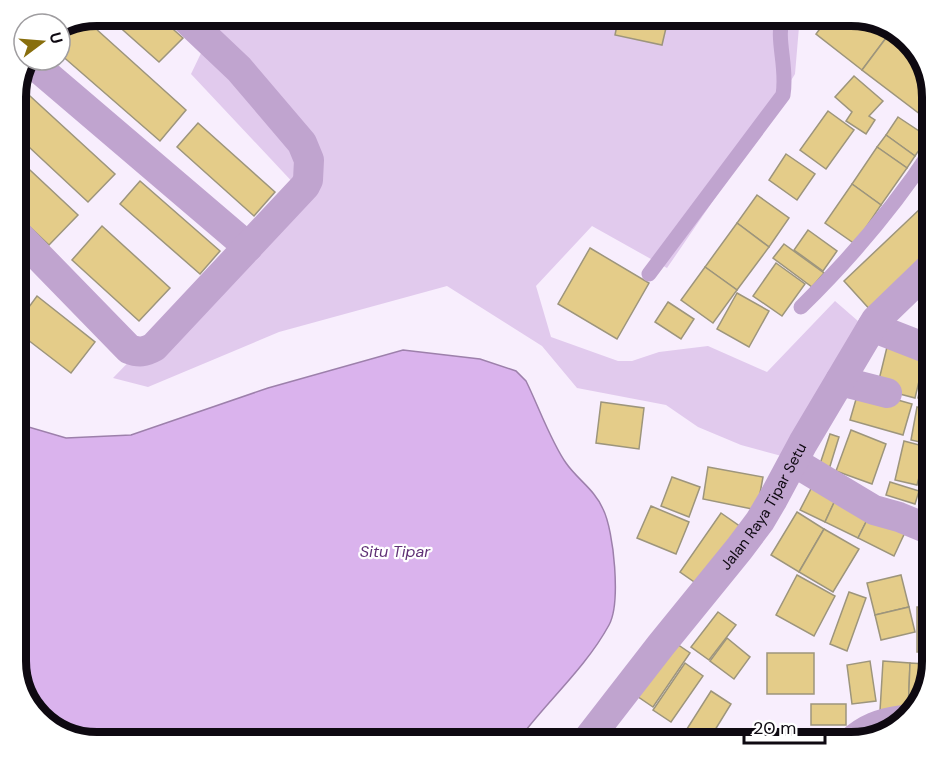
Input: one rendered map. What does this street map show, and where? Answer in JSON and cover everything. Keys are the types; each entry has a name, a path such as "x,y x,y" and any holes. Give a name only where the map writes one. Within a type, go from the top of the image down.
{"street":[{"path":"26,243 129,349 136,352 146,351 154,347 304,186 310,171 307,152 302,143 239,69 193,25"},
{"path":"43,72 248,247"},
{"name":"Jalan Raya Tipar Setu","path":"594,732 739,549 773,499 876,320 922,276"},
{"path":"872,327 922,346"},
{"path":"840,381 887,393"},
{"path":"794,462 874,510 922,527"},
{"path":"864,731 888,722"}],"lane":[{"path":"649,274 783,95 785,70 780,25"},
{"path":"801,307 841,268 868,237 922,164"}],"shaded area":[{"path":"215,25 799,25 795,74 754,141 667,268 592,226 536,286 551,337 618,361 632,361 659,352 708,346 767,372 835,301 866,328 789,458 741,445 698,427 666,405 577,388 542,346 447,286 279,332 148,387 113,378 298,188 191,74"}],"water":[{"name":"Situ Tipar","path":"403,350 480,359 516,371 526,381 560,454 570,469 600,502 603,509 613,550 615,601 609,625 599,641 577,671 524,732 87,732 61,723 40,705 28,680 26,666 26,426 66,438 131,435 268,388"}],"building":[{"path":"92,25 186,110 160,141 72,64 72,30"},
{"path":"117,25 168,25 183,38 159,62"},
{"path":"617,25 667,25 662,45 615,35"},
{"path":"823,25 852,25 866,27 888,36 862,70 816,34"},
{"path":"888,36 898,43 908,53 919,73 922,116 862,70"},
{"path":"854,76 883,101 869,116 875,120 866,134 846,121 852,112 835,97"},
{"path":"26,92 115,174 88,202 26,144"},
{"path":"828,111 854,130 826,169 800,150"},
{"path":"898,117 922,133 922,146 915,156 886,135"},
{"path":"198,123 275,192 254,216 177,147"},
{"path":"886,135 915,156 907,168 877,147"},
{"path":"877,147 907,168 881,205 852,184"},
{"path":"786,154 815,174 797,200 769,180"},
{"path":"26,166 78,215 49,245 26,223"},
{"path":"140,181 220,251 200,274 120,204"},
{"path":"852,184 881,205 855,244 825,223"},
{"path":"757,195 789,218 769,247 737,223"},
{"path":"922,207 922,266 873,313 844,281"},
{"path":"737,223 769,247 737,290 705,267"},
{"path":"102,226 170,288 139,321 72,260"},
{"path":"808,230 837,251 823,271 794,250"},
{"path":"784,244 824,273 812,287 773,258"},
{"path":"590,248 649,283 617,339 558,304"},
{"path":"776,263 805,284 782,316 753,296"},
{"path":"705,267 737,290 713,323 681,300"},
{"path":"737,293 769,311 749,347 717,329"},
{"path":"37,296 95,342 71,373 26,338 26,311"},
{"path":"668,302 694,319 681,339 655,322"},
{"path":"888,343 922,351 922,369 915,398 877,388"},
{"path":"922,380 922,399 918,398"},
{"path":"859,389 912,404 903,435 850,420"},
{"path":"601,402 644,408 639,449 596,443"},
{"path":"917,407 922,408 922,442 911,440"},
{"path":"851,430 886,444 872,484 836,471"},
{"path":"830,434 839,437 827,476 817,473"},
{"path":"904,441 922,446 922,466 917,485 895,480"},
{"path":"708,467 763,477 757,510 703,499"},
{"path":"672,477 700,487 689,517 661,506"},
{"path":"890,482 919,491 915,504 886,495"},
{"path":"814,483 838,494 825,522 800,510"},
{"path":"838,494 872,510 858,538 825,522"},
{"path":"651,506 689,522 676,554 637,538"},
{"path":"872,510 907,528 894,556 858,538"},
{"path":"797,512 824,529 799,572 771,555"},
{"path":"721,513 741,527 700,586 680,572"},
{"path":"824,529 859,549 833,592 799,572"},
{"path":"797,575 835,596 814,636 776,615"},
{"path":"901,575 909,607 875,615 867,583"},
{"path":"849,592 866,598 847,651 830,644"},
{"path":"909,607 915,632 881,640 875,615"},
{"path":"917,607 922,607 922,652 917,652"},
{"path":"718,612 736,625 709,660 691,647"},
{"path":"727,638 750,657 734,679 710,661"},
{"path":"671,640 690,653 653,707 634,694"},
{"path":"767,653 814,653 814,694 767,694"},
{"path":"870,661 876,701 852,704 847,665"},
{"path":"883,661 910,663 908,703 901,712 880,711"},
{"path":"685,663 703,676 671,722 653,710"},
{"path":"910,663 922,664 919,685 908,703"},
{"path":"711,691 731,704 714,732 685,732"},
{"path":"811,704 846,704 846,725 811,725"}]}
